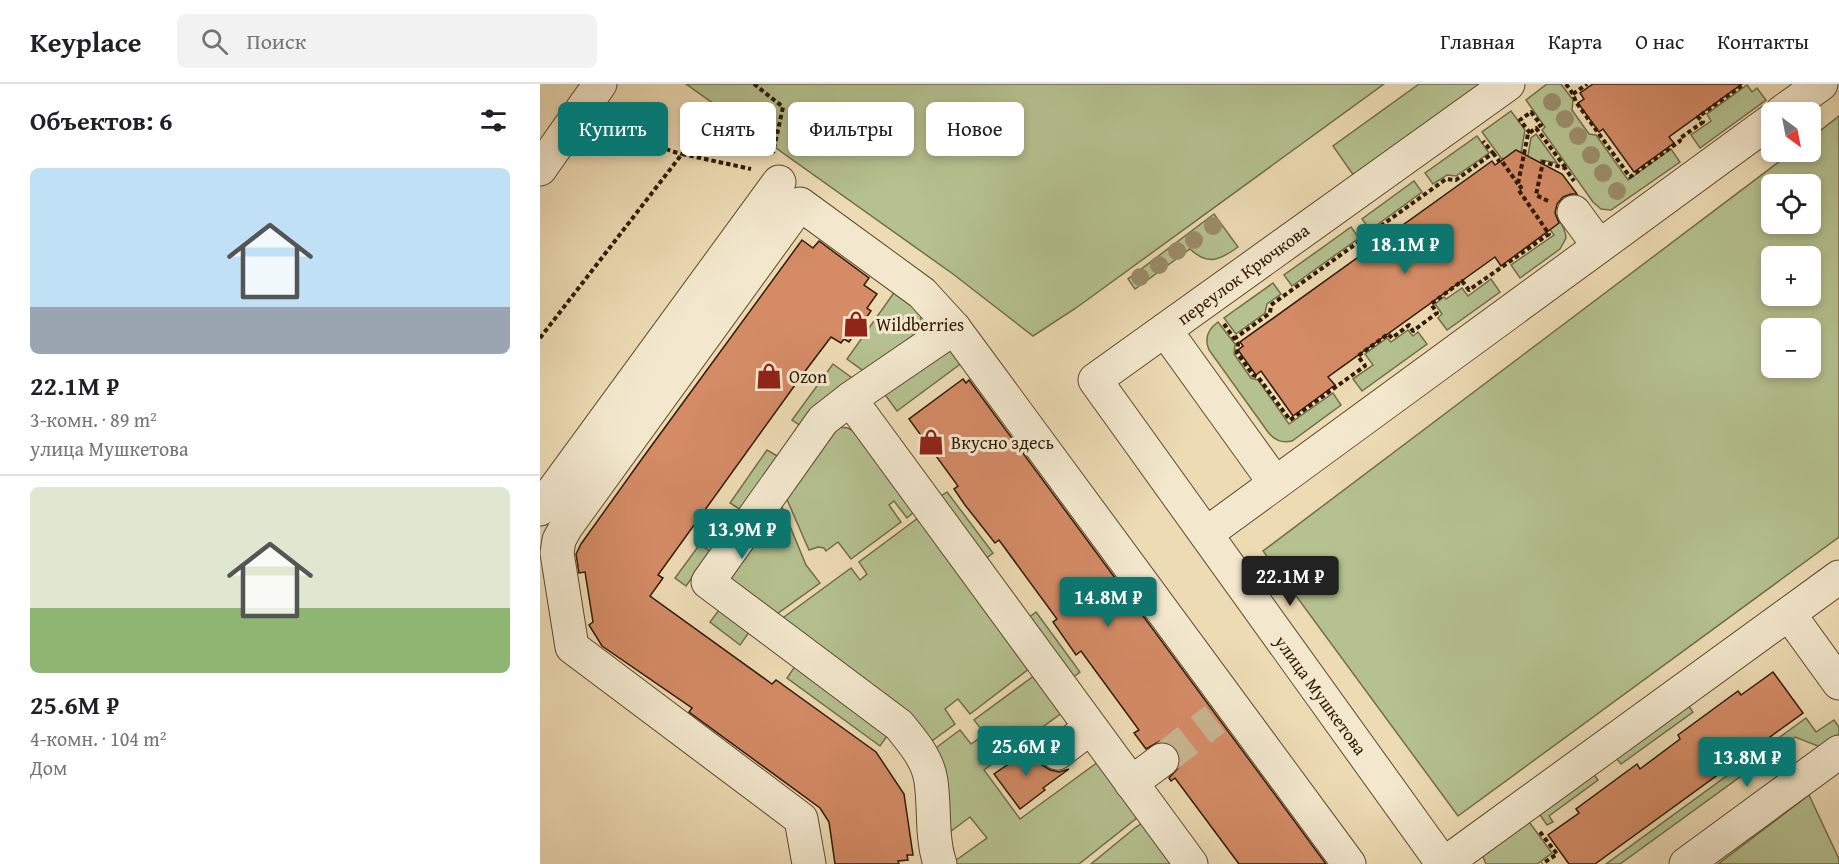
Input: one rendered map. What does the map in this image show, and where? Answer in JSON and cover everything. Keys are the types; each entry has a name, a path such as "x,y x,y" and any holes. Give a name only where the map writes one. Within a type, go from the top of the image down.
{"street":[{"name":"переулок Крючкова","path":"1095,380 1508,84"},
{"path":"1796,102 1821,84"},
{"path":"540,170 596,89"},
{"path":"1206,534 1761,128"},
{"path":"540,509 774,177"},
{"path":"1569,202 1599,246"},
{"path":"809,864 801,819 572,647 557,553 559,540 566,527 800,204 922,293 954,328 1224,712 1349,864"},
{"path":"940,864 935,848 931,779 918,749 899,725 708,582 823,420 954,328"},
{"path":"1165,330 1275,483"},
{"name":"улица Мушкетова","path":"1095,380 1443,864"},
{"path":"850,399 1191,864"},
{"path":"1443,864 1839,578"},
{"path":"1789,614 1839,683"},
{"path":"1057,753 1090,728"},
{"path":"1686,864 1839,752"},
{"path":"1131,783 1162,760"}],"path":[{"path":"690,156 774,177 783,107 754,84"},
{"path":"1566,84 1574,94 1576,102 1630,177 1680,141 1679,139 1702,122 1698,117 1744,84"},
{"path":"1574,94 1587,84"},
{"path":"596,89 646,140 664,150 680,154"},
{"path":"1518,184 1528,134 1530,133 1536,128 1541,125 1531,112 1520,120 1530,133"},
{"path":"1536,128 1565,168 1569,202 1536,195 1543,162 1565,168"},
{"path":"1219,317 1238,344 1237,353 1290,420 1365,366 1358,356 1388,334 1392,338 1410,325 1413,331 1437,313 1431,304 1462,281 1469,290 1549,234 1518,189 1521,187 1482,139"},
{"path":"1234,339 1270,313 1271,305 1446,179 1456,180 1493,153"},
{"path":"540,338 680,156"},
{"path":"1539,830 1557,854 1542,864"}],"green space":[{"path":"686,84 1384,84 1076,308 1033,336 953,274 776,148 776,102 711,102"},
{"path":"1419,84 1482,84 1354,176 1333,146"},
{"path":"1547,84 1561,84 1573,100 1572,110 1589,134 1596,135 1628,180 1671,149 1680,162 1611,210 1601,209 1593,202 1542,130 1545,127 1526,100"},
{"path":"1747,85 1752,92 1757,88 1766,100 1700,148 1691,135 1711,121 1707,114"},
{"path":"1511,111 1525,130 1517,176 1482,132"},
{"path":"1839,116 1839,537 1458,816 1263,551 1761,175 1761,234 1821,234 1821,174 1763,174 1779,162 1821,162 1821,130"},
{"path":"1536,134 1557,163 1541,160 1535,194 1559,220 1566,238 1560,249 1520,278 1511,265 1554,235 1522,190 1531,138"},
{"path":"1477,136 1489,153 1456,176 1447,175 1433,184 1425,173"},
{"path":"1414,181 1422,192 1370,230 1362,219"},
{"path":"1214,214 1238,247 1214,259 1203,258 1190,249 1135,289 1128,279"},
{"path":"1351,227 1359,238 1292,286 1284,275"},
{"path":"1491,279 1500,292 1447,330 1438,318 1442,314 1435,304 1462,288 1468,296"},
{"path":"1273,283 1281,294 1267,304 1265,313 1236,334 1224,318"},
{"path":"898,287 921,315 920,326 916,333 865,372 847,359"},
{"path":"1218,322 1235,344 1234,354 1251,378 1258,380 1289,424 1333,393 1341,405 1292,441 1282,441 1273,437 1209,350 1208,334"},
{"path":"1408,330 1413,336 1418,332 1427,344 1362,391 1353,379 1373,365 1365,354 1387,338 1391,342"},
{"path":"949,349 967,359 897,411 883,392"},
{"path":"833,364 855,380 801,426 792,420"},
{"path":"839,427 855,432 914,512 907,518 894,501 889,505 901,522 851,559 838,542 826,551 818,547 809,550 785,495 829,434"},
{"path":"767,450 779,457 741,510 730,503"},
{"path":"947,492 993,553 984,560 938,498"},
{"path":"780,502 806,565 820,583 774,616 732,583 730,576"},
{"path":"918,518 1030,668 970,714 958,699 945,709 955,724 929,743 780,620 851,568 860,580 867,574 859,562"},
{"path":"700,544 711,552 686,586 675,578"},
{"path":"719,610 750,631 740,645 710,622"},
{"path":"1036,612 1080,672 1071,679 1027,619"},
{"path":"796,665 889,733 880,746 787,678"},
{"path":"1035,675 1063,712 984,770 1020,819 1098,762 1138,817 1079,864 953,864 987,838 970,817 946,835 933,750 960,730 971,744 985,734 974,720"},
{"path":"1688,705 1693,712 1621,764 1615,757"},
{"path":"1806,718 1816,732 1834,720 1839,727 1839,734 1823,748 1795,737 1620,864 1606,864"},
{"path":"1593,773 1598,780 1549,816 1553,822 1547,825 1538,812"},
{"path":"1809,795 1839,859 1839,864 1718,864"},
{"path":"1527,819 1552,853 1537,864 1486,864 1482,854"},
{"path":"1144,822 1175,864 1091,864 1136,827"}],"building":[{"path":"1593,84 1742,84 1669,137 1674,143 1634,172 1603,129 1599,132 1578,103 1584,99 1580,93"},
{"path":"1516,150 1562,174 1577,194 1563,197 1557,204 1555,213 1559,223 1501,266 1495,257 1328,377 1335,385 1293,416 1261,371 1256,375 1238,350 1243,346 1240,342 1492,161 1495,165"},
{"path":"802,240 813,248 819,241 869,278 864,285 877,294 867,308 871,311 849,342 844,339 841,343 831,337 658,575 663,578 650,596 772,684 776,680 876,752 904,794 913,855 907,855 908,860 898,861 899,864 835,864 829,822 820,808 689,712 692,708 602,646 589,625 593,622 585,572 579,573 576,554 644,456"},
{"path":"963,379 966,383 969,380 1326,864 1239,864 1175,778 1171,781 1169,778 1179,767 1180,757 1177,748 1160,741 1146,749 1134,733 1139,730 1081,651 1076,655 1053,622 1057,619 999,540 995,543 965,505 954,489 958,486 909,419"},
{"path":"1773,672 1803,713 1595,864 1569,864 1548,835 1579,813 1576,809 1637,764 1640,769 1680,739 1678,735 1738,691 1741,695"},
{"path":"1045,739 1038,755 1042,765 1059,772 1069,769 1020,809 994,774"}],"tunnel":[{"path":"1162,760 1215,719"}],"place":[{"name":"Wildberries","path":"856,324"},
{"name":"Ozon","path":"769,376"},
{"name":"Вкусно здесь","path":"931,442"}]}
